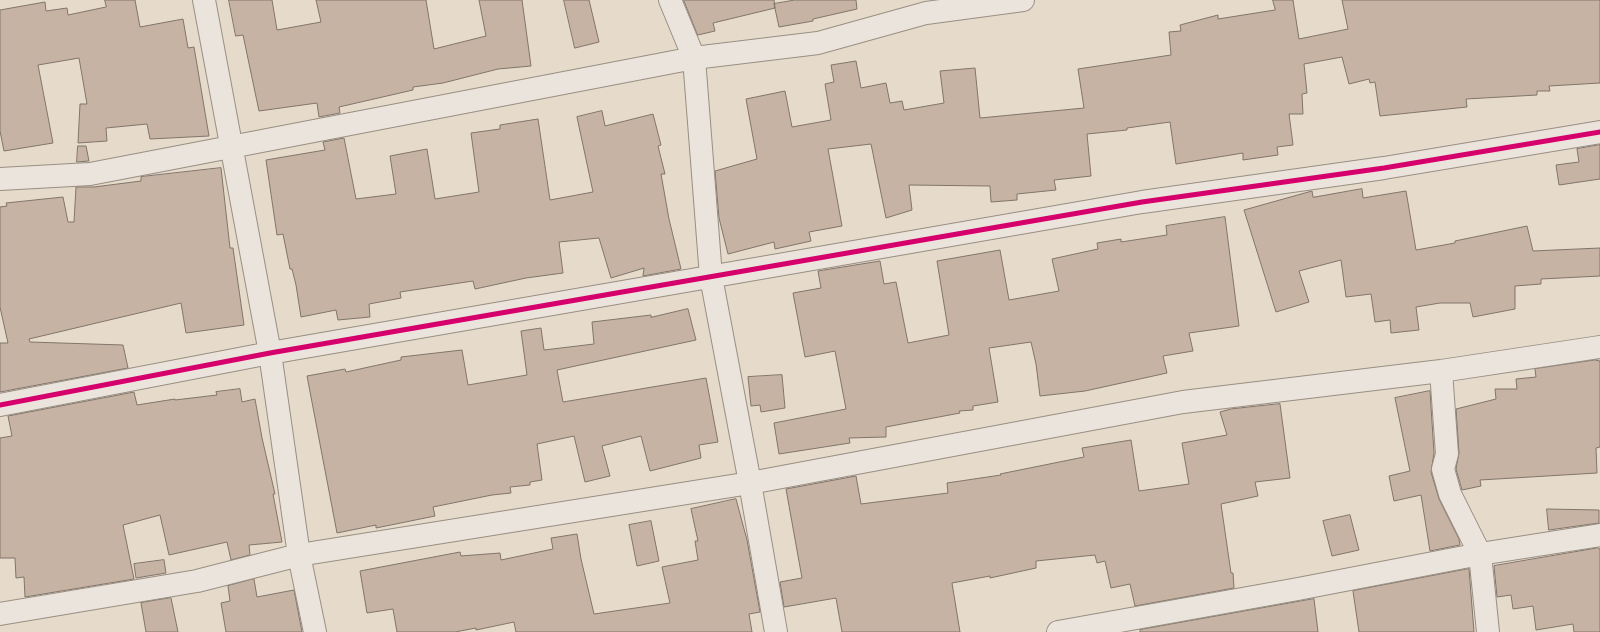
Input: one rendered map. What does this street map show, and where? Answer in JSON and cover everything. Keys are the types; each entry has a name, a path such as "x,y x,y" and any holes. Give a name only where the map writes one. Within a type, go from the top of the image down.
{"street":[{"path":"204,0 270,353 299,556 315,632"},
{"path":"670,0 694,58 711,277 750,483 776,632"},
{"path":"0,179 90,174 694,58 818,43 926,13 1023,0"},
{"path":"0,405 270,353 1142,202 1384,168 1600,132"},
{"path":"0,614 197,581 299,556 750,483 1183,402 1441,371 1600,347"},
{"path":"1441,371 1447,454 1443,469 1450,494 1480,554 1488,632"},
{"path":"1058,632 1298,589 1480,554 1600,535"}],"building":[{"path":"105,0 135,0 140,27 183,19 188,48 194,47 209,136 150,139 147,124 106,128 107,141 78,143 80,104 87,104 79,58 38,65 53,143 4,151 0,131 0,10 45,2 46,11 67,8 68,15 106,7"},
{"path":"229,0 272,0 277,30 321,22 316,0 426,0 434,49 486,36 479,0 522,0 531,66 498,69 443,83 413,87 413,90 339,107 340,113 319,117 317,103 259,111 243,35 236,36"},
{"path":"564,0 589,0 599,42 575,48"},
{"path":"684,0 774,0 775,8 713,23 715,31 698,35"},
{"path":"795,0 856,0 857,9 813,19 813,21 779,27 774,4"},
{"path":"1273,0 1293,0 1299,39 1348,29 1342,0 1600,0 1600,83 1549,86 1550,91 1537,91 1537,95 1466,99 1467,107 1380,116 1375,82 1370,83 1369,79 1349,84 1342,57 1304,64 1307,93 1302,94 1303,114 1289,114 1293,145 1277,147 1278,155 1243,160 1243,153 1176,164 1170,122 1127,128 1127,130 1087,134 1091,176 1054,180 1056,190 1017,194 1017,200 991,202 990,186 909,185 912,210 886,218 871,144 828,149 842,226 809,232 811,241 775,249 774,242 728,254 719,218 715,171 757,159 746,99 785,91 792,127 831,120 825,84 834,82 831,65 856,61 861,88 886,83 890,103 902,101 904,110 944,103 940,71 975,68 980,118 1084,108 1078,69 1171,55 1169,32 1181,31 1180,25 1218,15 1218,19 1275,10"},
{"path":"602,111 605,126 653,114 661,145 658,146 665,174 661,174 669,219 681,269 643,276 644,268 611,278 599,238 559,242 563,273 526,278 475,289 473,281 400,292 401,298 369,304 370,317 338,320 336,310 301,317 296,285 292,269 290,269 283,234 277,235 266,160 325,150 323,142 344,138 356,199 396,194 390,156 427,149 435,199 479,192 471,133 500,129 500,125 538,119 550,200 593,192 577,117"},
{"path":"1600,145 1600,179 1559,185 1556,165 1579,162 1577,149"},
{"path":"78,146 86,146 89,161 77,162"},
{"path":"221,168 230,248 233,248 244,325 186,333 181,303 29,339 30,342 123,345 128,368 0,392 0,343 8,343 0,307 0,207 7,206 6,203 63,197 68,222 74,222 76,187 94,187 141,181 141,177"},
{"path":"1362,189 1363,198 1406,191 1416,250 1455,243 1455,241 1527,226 1533,251 1600,248 1600,276 1541,279 1541,284 1515,286 1515,309 1473,317 1470,303 1440,303 1416,307 1419,330 1391,333 1390,320 1375,322 1371,294 1346,297 1341,260 1299,271 1309,302 1276,312 1244,210 1312,191 1313,197"},
{"path":"1225,217 1239,326 1189,333 1193,351 1163,356 1167,373 1085,391 1040,396 1036,364 1031,342 989,348 998,402 973,406 973,410 959,411 960,413 886,427 886,437 849,438 850,443 779,454 774,423 846,409 835,351 805,357 793,293 821,288 818,271 880,261 884,284 896,282 908,343 949,335 937,261 1000,250 1009,300 1059,291 1052,259 1098,249 1097,243 1121,239 1121,242 1167,235 1166,226"},
{"path":"688,309 696,340 557,370 563,402 706,378 718,442 699,445 701,458 650,471 641,436 602,446 610,476 585,482 574,436 537,444 542,480 530,482 530,485 510,487 511,493 492,495 433,507 435,516 376,528 376,525 337,533 307,376 345,369 346,372 401,360 401,357 462,350 468,385 527,375 521,331 541,328 544,350 594,344 592,322 651,315 651,317"},
{"path":"1595,360 1600,361 1600,447 1596,448 1597,473 1480,480 1481,486 1462,490 1456,469 1459,453 1456,409 1496,399 1495,389 1517,389 1516,379 1536,377 1535,369"},
{"path":"782,375 785,408 761,412 760,405 751,406 748,377"},
{"path":"240,389 242,402 255,399 275,494 273,494 282,542 249,545 250,555 231,560 227,542 169,555 160,515 123,525 134,579 25,597 24,577 16,578 15,558 0,558 0,438 12,436 8,416 134,392 137,405 175,399 217,395 216,392"},
{"path":"1430,391 1434,453 1431,472 1439,499 1459,539 1460,545 1430,551 1421,495 1394,501 1389,476 1410,471 1395,398"},
{"path":"1280,404 1290,478 1255,482 1258,496 1221,504 1231,573 1233,573 1234,588 1135,606 1130,584 1111,588 1105,561 1097,563 1095,555 1036,561 1036,568 990,578 990,576 952,583 960,632 842,632 836,598 784,607 780,582 802,578 786,489 856,476 861,504 948,493 947,483 1001,475 1000,474 1084,457 1082,448 1131,440 1139,491 1189,484 1182,443 1227,435 1220,412 1231,409"},
{"path":"736,499 747,540 760,612 749,614 752,632 516,632 514,622 476,630 476,628 455,632 397,632 393,609 367,613 360,571 460,552 461,556 500,553 501,560 553,549 551,538 577,534 581,559 594,614 670,603 662,567 698,560 695,541 698,541 691,509"},
{"path":"1547,509 1599,510 1599,523 1549,530"},
{"path":"1350,515 1359,550 1332,556 1323,521"},
{"path":"651,521 659,561 637,566 629,525"},
{"path":"1598,548 1600,549 1600,632 1574,632 1573,624 1536,630 1533,606 1513,609 1511,595 1497,597 1494,566"},
{"path":"164,560 166,573 136,578 134,564"},
{"path":"1469,569 1474,632 1359,632 1353,591"},
{"path":"254,579 257,597 294,590 302,632 226,632 221,603 230,601 228,586"},
{"path":"171,598 178,632 146,632 141,603"},
{"path":"1314,599 1318,632 1140,632 1140,630"}],"cycle path":[{"path":"0,405 270,353 1142,202 1384,168 1600,132"}]}
